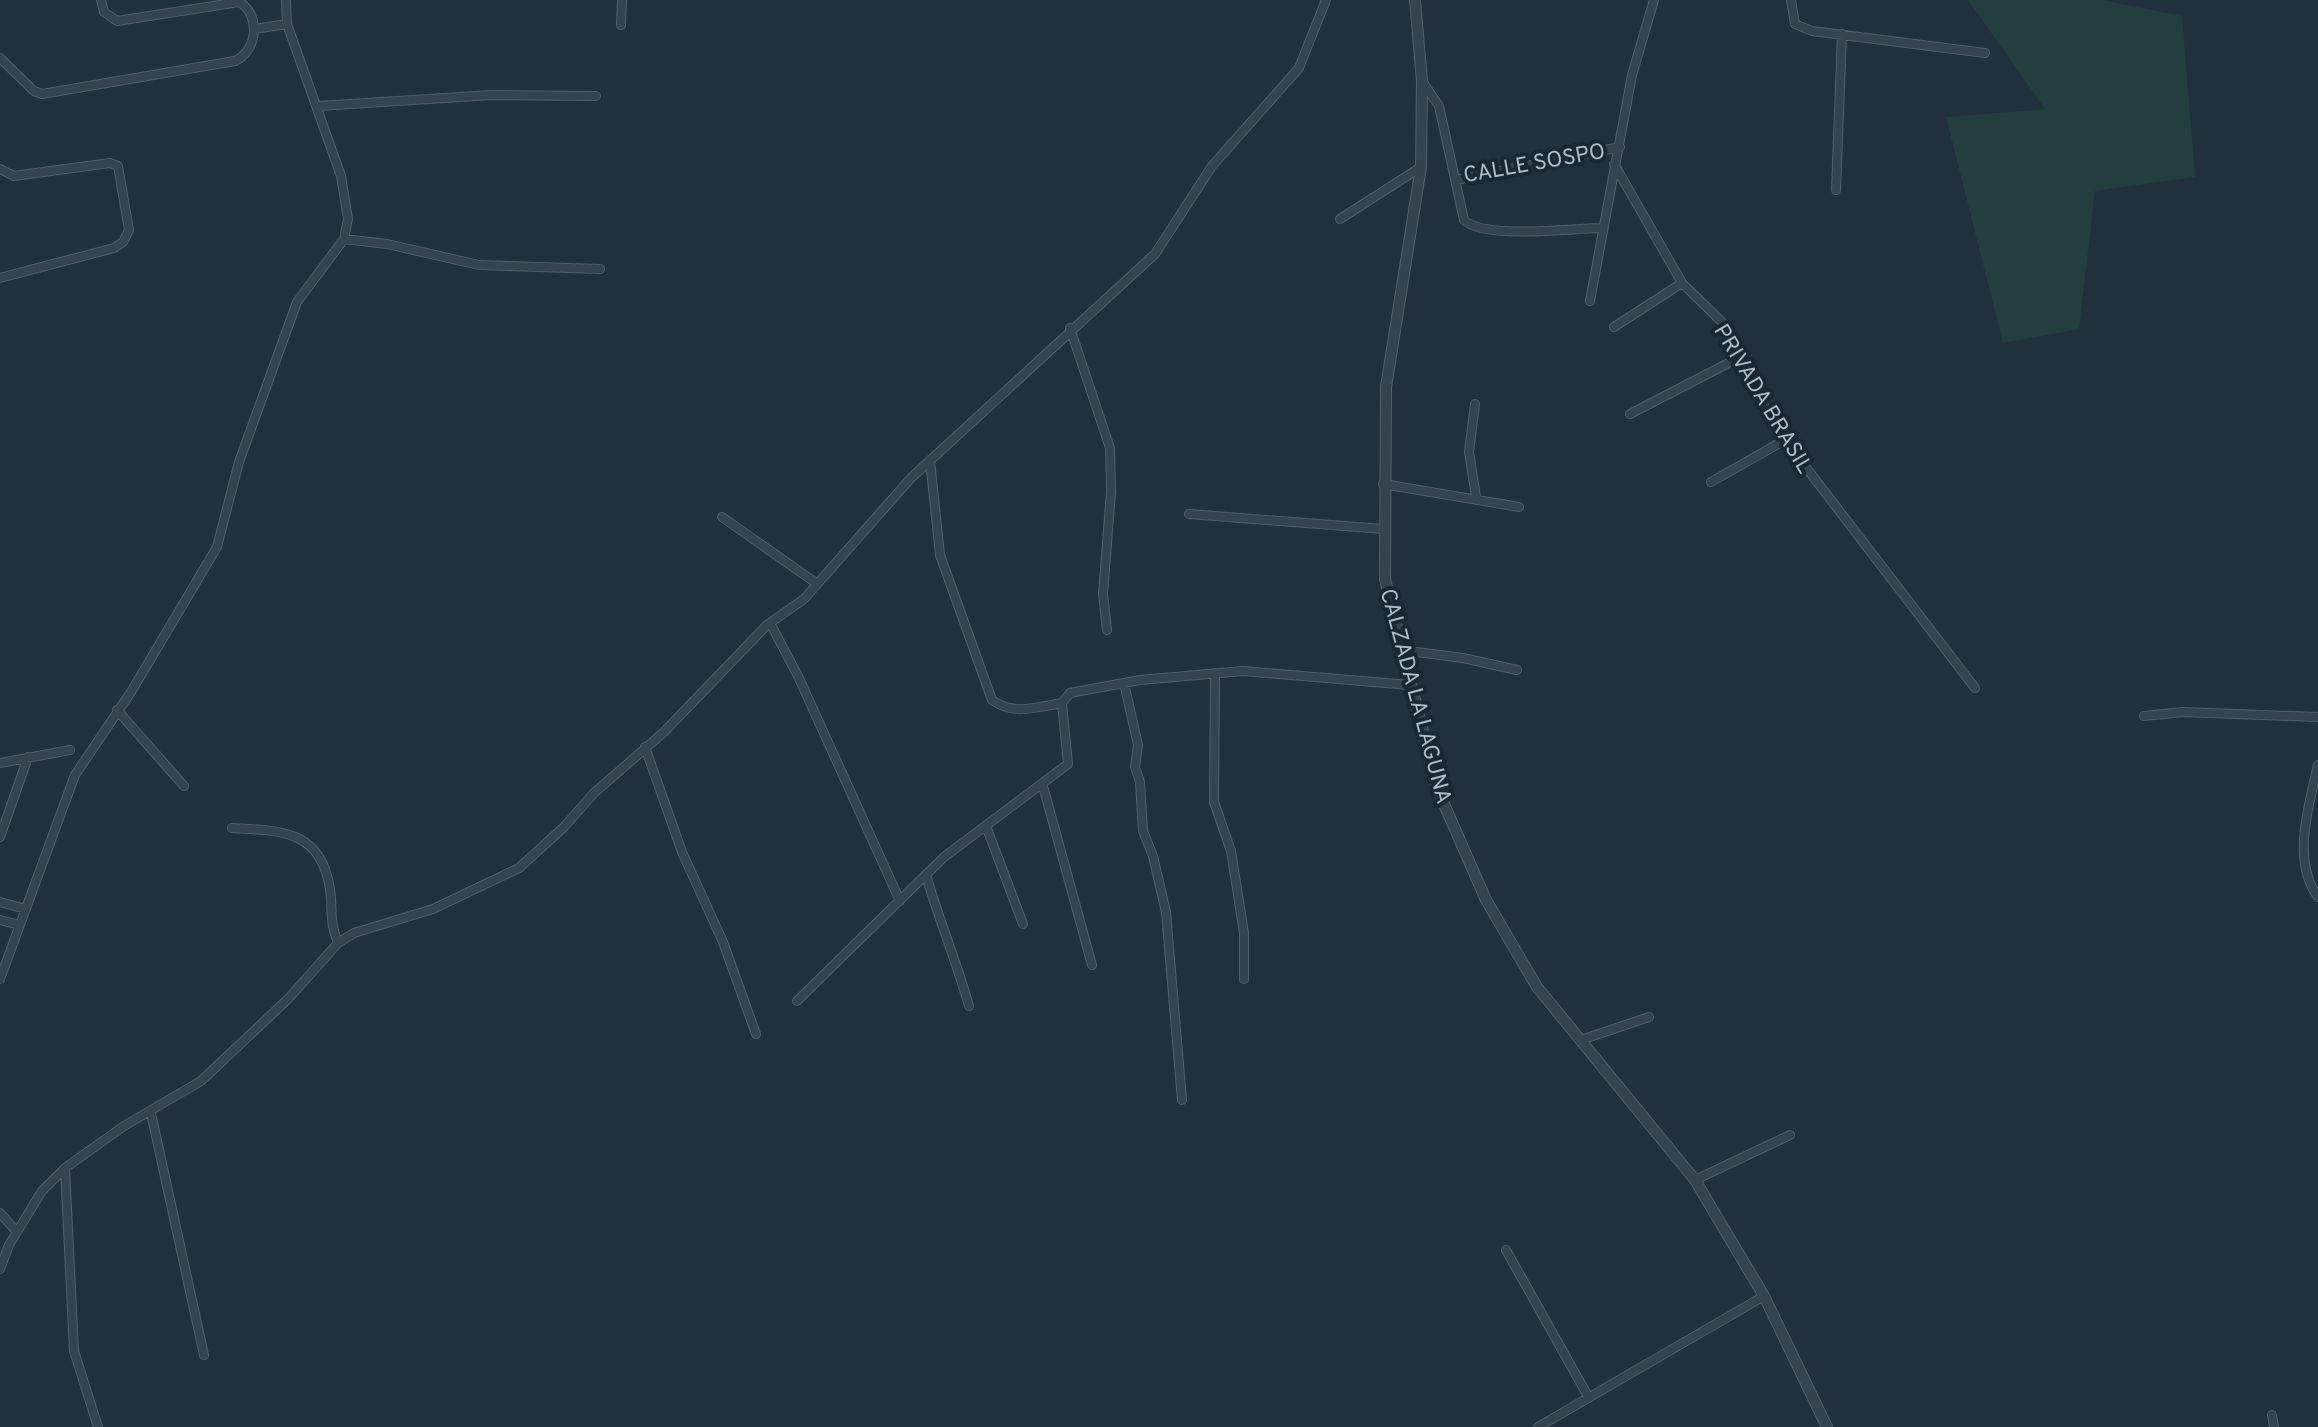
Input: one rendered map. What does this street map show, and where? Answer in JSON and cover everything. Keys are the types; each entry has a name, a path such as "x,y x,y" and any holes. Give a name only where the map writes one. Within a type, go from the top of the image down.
{"street":[{"path":"0,58 34,91 58,93 235,61 247,55 254,29 248,9 239,2 117,21 104,12 101,0"},
{"path":"0,979 75,775 217,547 239,462 297,302 344,239 348,219 341,176 319,106 287,24 286,0"},
{"path":"621,25 622,0"},
{"path":"0,1269 17,1232 42,1191 65,1168 124,1126 151,1113 222,1064 288,999 338,943 369,927 433,909 519,868 770,623 804,599 930,460 1070,328 1155,254 1212,166 1299,68 1326,0"},
{"name":"CALZADA LA LAGUNA","path":"1415,0 1422,81 1421,167 1386,387 1383,529 1385,579 1437,788 1486,900 1537,987 1695,1180 1764,1296 1827,1427"},
{"path":"1590,301 1632,75 1654,0"},
{"path":"1791,0 1794,22 1812,31 1985,53"},
{"path":"254,29 287,24"},
{"path":"1836,190 1842,34"},
{"name":"CALLE SOSPO","path":"1422,81 1439,106 1456,180 1620,147"},
{"path":"319,106 491,95 596,96"},
{"path":"0,169 14,176 110,163 118,166 129,230 123,242 114,248 0,278"},
{"name":"PRIVADA BRASIL","path":"1614,164 1682,283 1727,327 1744,355 1765,408 1785,440 1975,688"},
{"path":"1340,219 1421,167"},
{"path":"1456,180 1464,220 1476,230 1603,228"},
{"path":"344,239 387,244 479,265 600,269"},
{"path":"1614,327 1682,283"},
{"path":"1070,328 1110,448 1111,492 1103,594 1107,630"},
{"path":"1630,414 1744,355"},
{"path":"1475,404 1469,452 1476,497"},
{"path":"1711,482 1785,440"},
{"path":"930,460 940,555 992,700 1005,709 1020,710 1062,703 1070,693 1124,683 1243,671 1409,685"},
{"path":"1383,484 1476,497 1519,507"},
{"path":"1189,514 1383,529"},
{"path":"722,517 816,583"},
{"path":"770,623 798,676 900,901"},
{"path":"1401,650 1463,658 1517,670"},
{"path":"1215,674 1214,802 1231,851 1244,933 1244,979"},
{"path":"1124,683 1138,745 1135,767 1140,782 1143,831 1153,856 1166,912 1182,1100"},
{"path":"797,1001 926,875 1068,764 1062,703"},
{"path":"117,710 184,786"},
{"path":"2144,716 2183,712 2318,717"},
{"path":"645,747 682,852 723,942 756,1034"},
{"path":"0,763 70,750"},
{"path":"0,837 28,757"},
{"path":"2318,765 2305,825 2307,872 2318,897"},
{"path":"1043,786 1092,965"},
{"path":"986,826 1023,924"},
{"path":"232,828 287,832 307,843 323,864 330,891 331,927 338,943"},
{"path":"926,875 939,919 951,941 969,1006"},
{"path":"0,902 26,909"},
{"path":"0,920 20,925"},
{"path":"1581,1040 1649,1017"},
{"path":"151,1113 204,1355"},
{"path":"1695,1180 1790,1135"},
{"path":"65,1168 74,1351 98,1427"},
{"path":"0,1213 17,1232"},
{"path":"1506,1250 1589,1398"},
{"path":"1538,1427 1764,1296"},
{"path":"2272,1415 2274,1427"}],"green space":[{"path":"1968,0 2102,0 2182,16 2195,177 2095,191 2079,329 2003,343 1946,117 2045,109"}]}
